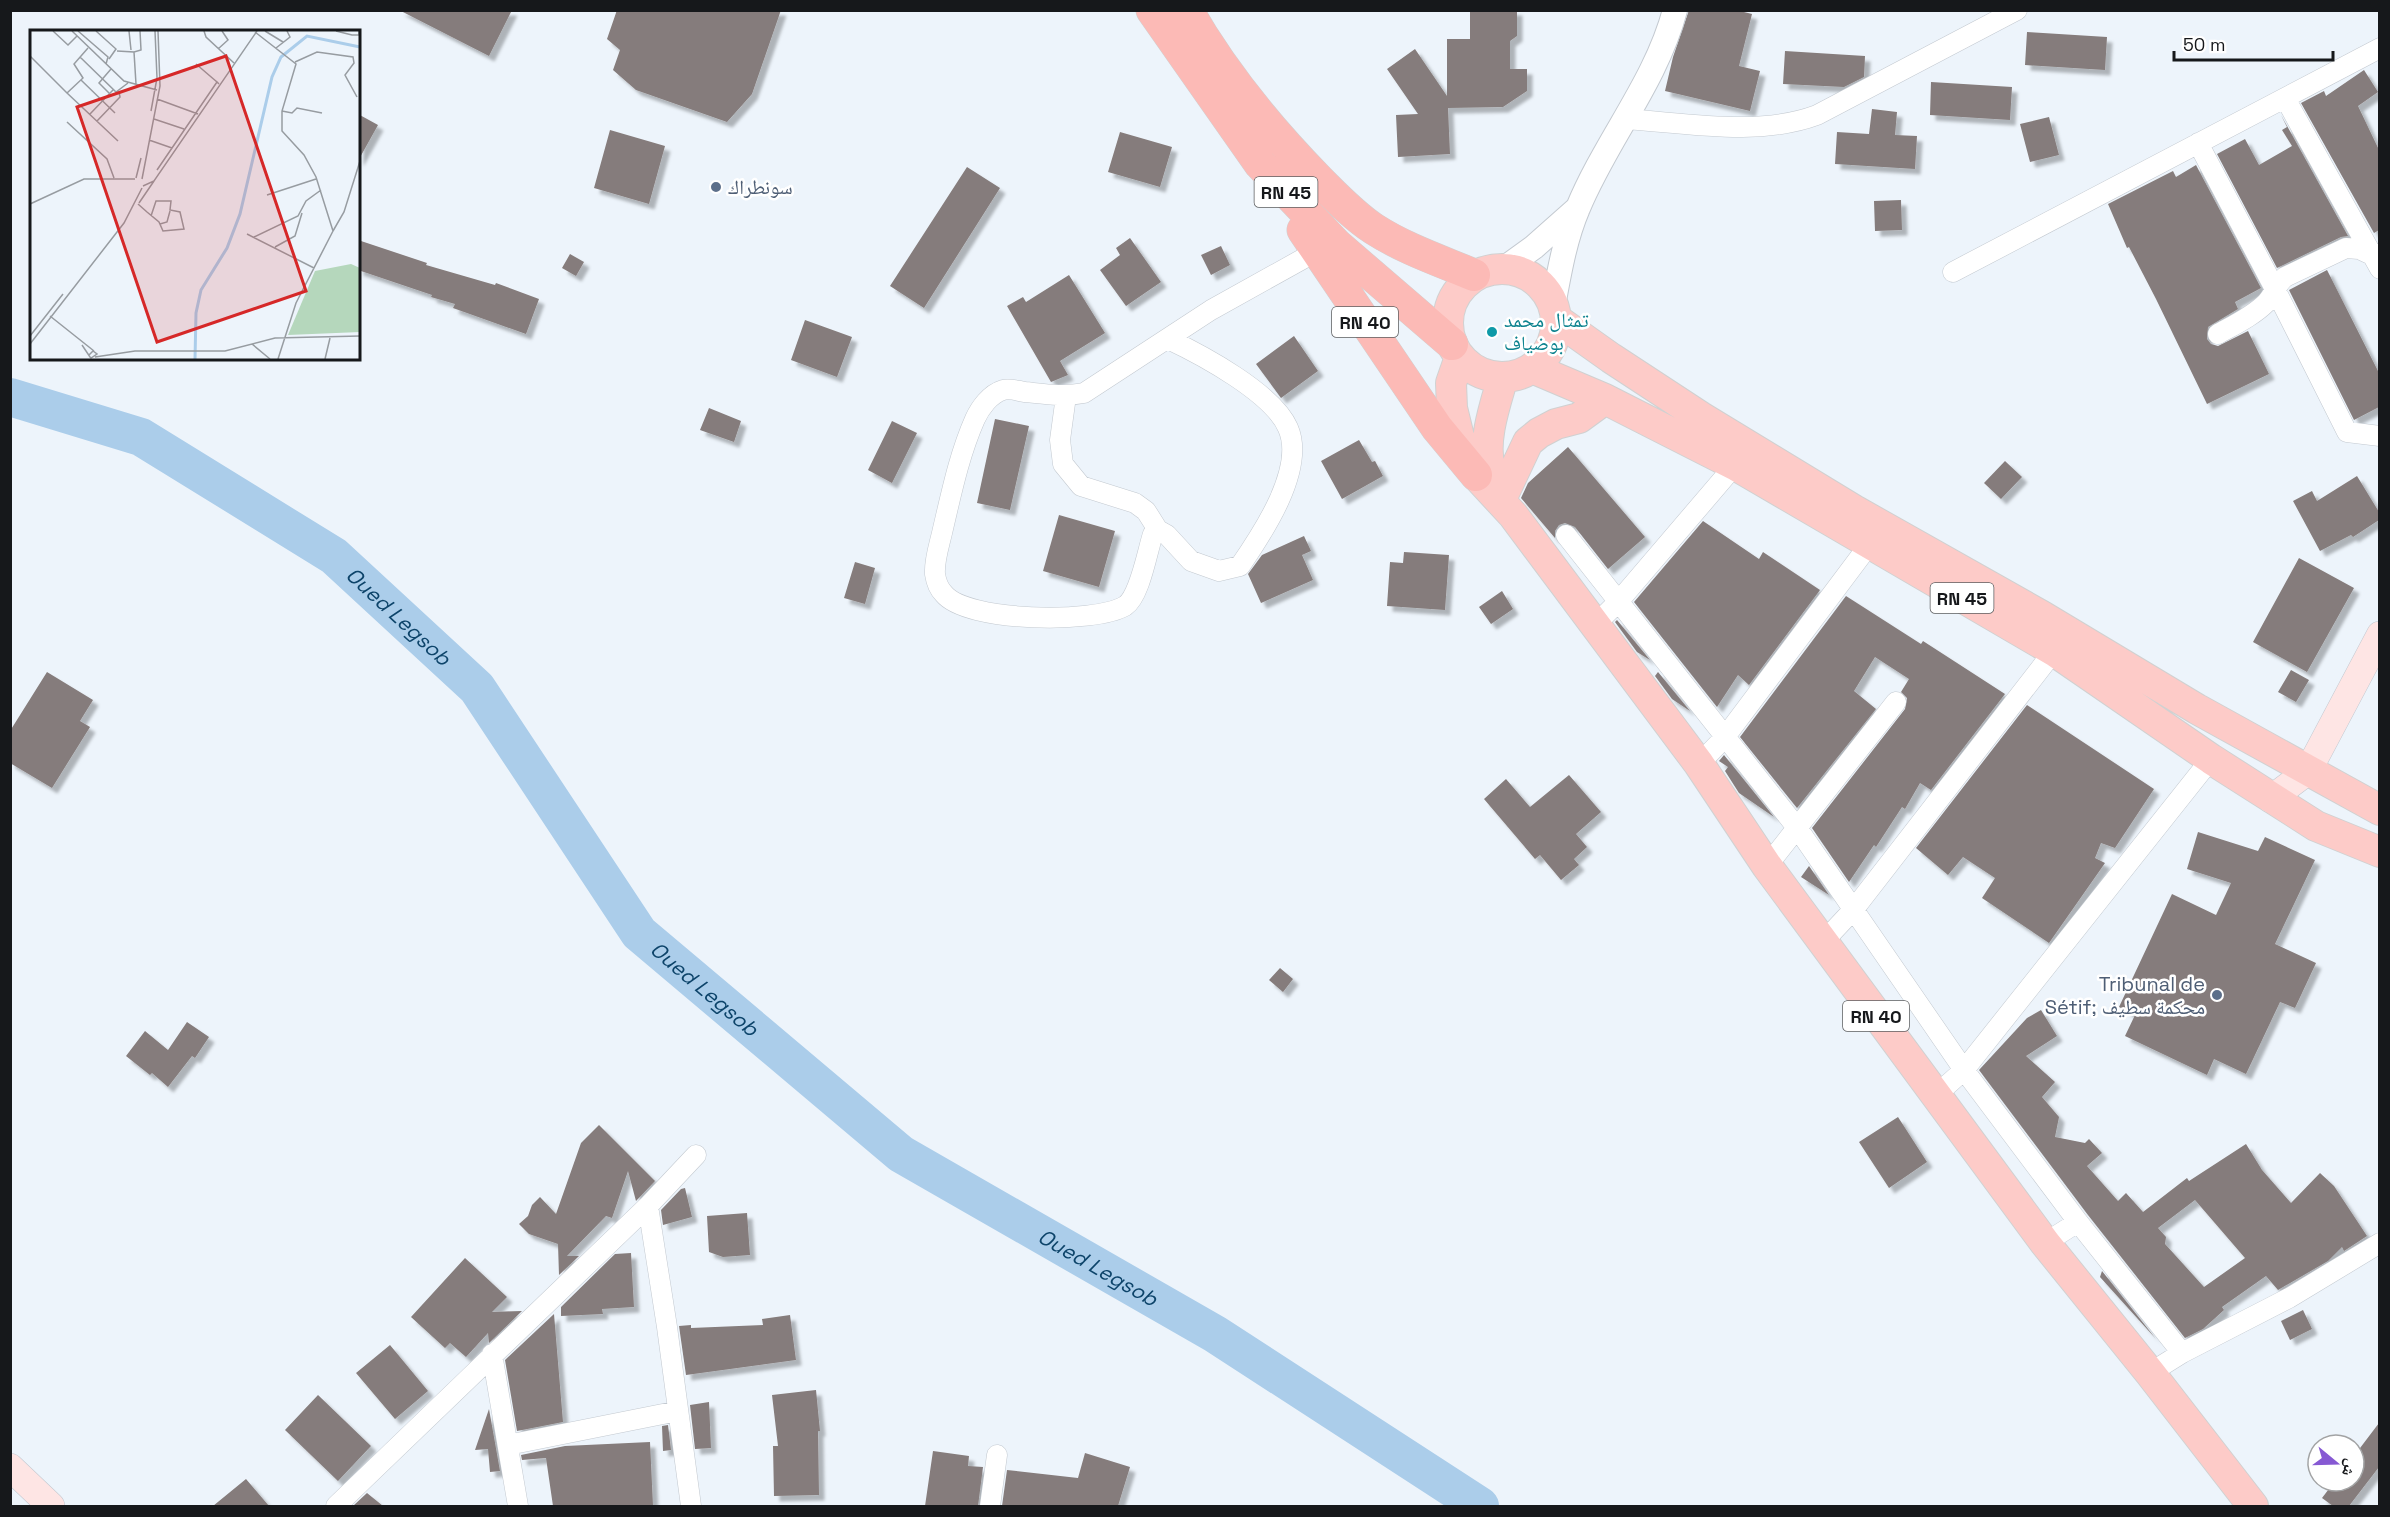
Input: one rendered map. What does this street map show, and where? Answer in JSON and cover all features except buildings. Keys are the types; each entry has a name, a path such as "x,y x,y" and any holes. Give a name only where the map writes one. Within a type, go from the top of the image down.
{"highway":[{"name":"RN 45","path":"1152,10 1260,164 1336,245 1456,351"},
{"name":"RN 45","path":"1187,10 1199,31 1262,116 1289,149 1336,197 1374,229 1474,276"},
{"name":"RN 40","path":"1260,164 1437,428 1476,475"}],"main road":[{"path":"1505,268 1535,279 1546,291 1555,312 1551,346 1543,359 1518,375 1503,377 1487,375 1472,368 1456,351 1448,329 1448,313 1453,298 1474,276 1489,270 1505,268"},
{"name":"RN 45","path":"1555,312 1611,358 1701,417 1854,510 2042,616 2197,709 2379,810"},
{"path":"1456,351 1451,383 1452,408 1459,437 1476,475"},
{"name":"RN 45","path":"1532,368 1605,399 1735,465 2054,651 2271,799 2316,826 2379,852"},
{"name":"RN 40","path":"1503,377 1491,422 1488,459 1508,505"},
{"path":"1508,505 1528,442 1539,432 1556,424 1579,418 1605,399"},
{"name":"RN 40","path":"1476,475 1508,505 1700,764 1767,866 2044,1243 2150,1373 2253,1506"},
{"path":"2271,799 2308,771 2379,635"},
{"path":"10,1467 51,1506"}],"street":[{"path":"1555,312 1560,271 1578,208 1659,54 1675,10"},
{"path":"1625,119 1730,126 1793,124 1817,115 2018,10"},
{"path":"1953,272 2379,48"},
{"path":"2285,98 2378,259"},
{"path":"2198,142 2347,432 2379,436"},
{"path":"1505,268 1534,247 1578,208"},
{"path":"2218,334 2259,309 2270,299 2279,282 2285,277 2346,248 2359,249 2378,259"},
{"path":"1158,530 1152,534 1134,596 1126,605 1109,612 1082,617 1032,617 985,612 959,605 944,595 935,576 935,565 953,484 976,418 988,400 1004,390 1066,396 1084,393 1211,310 1317,251"},
{"path":"1066,396 1060,440 1063,464 1081,486 1135,503 1146,511 1158,530 1167,535 1191,561 1220,571 1240,566 1281,500 1292,451 1289,428 1274,408 1226,371 1168,339"},
{"path":"1596,624 1618,602 1735,465"},
{"path":"1566,535 1798,829 1964,1070 2078,1222 2182,1353"},
{"path":"1700,764 1725,737 1869,545"},
{"path":"1823,942 1854,909 2054,651"},
{"path":"1767,866 1896,702"},
{"path":"1935,1096 1964,1070 2211,759"},
{"path":"336,1506 648,1206 696,1155"},
{"path":"648,1206 691,1506"},
{"path":"2044,1243 2078,1222"},
{"path":"2150,1373 2182,1353 2289,1298 2379,1243"},
{"path":"492,1354 518,1506"},
{"path":"508,1445 678,1411"},
{"path":"990,1506 997,1455"}],"waterway":[{"name":"Oued Legsob","path":"10,397 141,437 334,556 477,688 639,933 901,1154 1215,1334 1480,1506"}],"place":[{"name":"سونطراك","path":"716,187"},
{"name":"تمثال محمد بوضياف","path":"1492,332"},
{"name":"Tribunal de Sétif; محكمة سطيف","path":"2217,995"}]}
